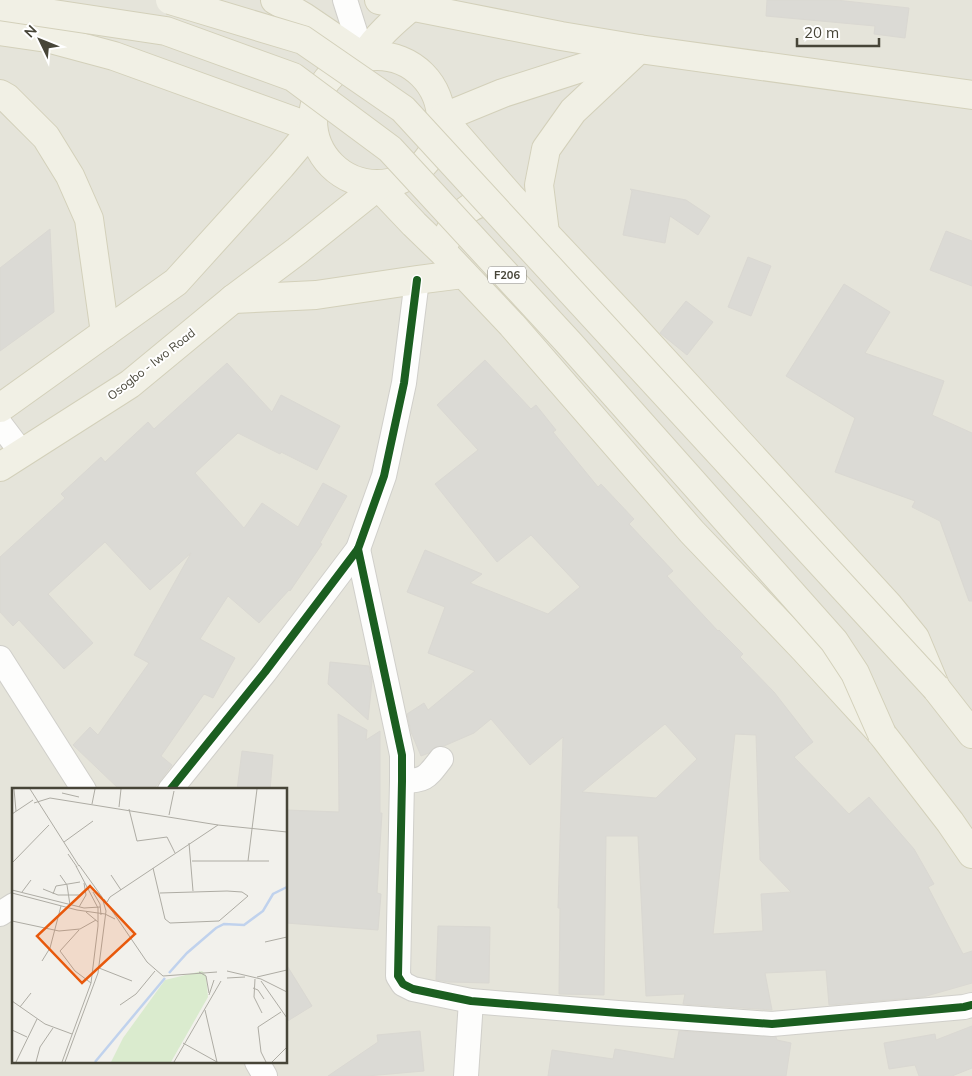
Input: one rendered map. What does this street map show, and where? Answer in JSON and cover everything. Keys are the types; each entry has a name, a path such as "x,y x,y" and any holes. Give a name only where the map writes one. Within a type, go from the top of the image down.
{"main road":[{"name":"F206","path":"170,0 303,40 403,109 936,688"},
{"path":"275,0 363,57"},
{"path":"379,0 639,49 972,95"},
{"name":"F206","path":"0,6 166,31 293,77 390,149 569,343 834,641 855,673 882,734"},
{"path":"363,57 373,42 412,6"},
{"path":"0,31 47,38 114,56 313,128"},
{"path":"545,233 539,185 546,148 573,111 639,49"},
{"path":"442,118 503,93 639,49"},
{"path":"382,56 401,60 417,69 435,91 439,99 442,118 438,144 424,165 403,180 378,186 354,182 334,170 319,150 313,128 314,109 325,83 346,64 363,57 382,56"},
{"path":"0,94 7,98 46,137 70,176 89,219 106,333"},
{"path":"442,118 510,196 633,327 888,606 915,638 936,688 972,734"},
{"path":"0,408 176,282 313,128"},
{"path":"378,186 512,325 692,532 882,734 950,822 972,854"},
{"name":"Osogbo - Iwo Road","path":"11,460 130,384 233,299 378,186"},
{"path":"442,251 457,219 471,206 486,200 510,196"},
{"path":"233,299 316,295 464,274"}],"street":[{"path":"345,0 363,57"},
{"path":"172,788 265,672 358,549 384,476 404,384 417,280"},
{"path":"0,424 11,460"},
{"path":"358,549 402,755 398,976 404,984 413,989 471,1001 772,1024 964,1008 972,1005"},
{"path":"0,658 83,788"},
{"path":"402,755 441,759 430,774 418,781 402,781"},
{"path":"0,914 12,906"},
{"path":"466,1076 471,1001"},
{"path":"258,1064 265,1076"}],"shaded area":[{"path":"0,0 972,0 972,1076 0,1076"}],"building":[{"path":"767,0 836,0 909,8 905,38 874,34 875,26 766,16"},
{"path":"630,189 686,200 710,216 698,235 670,216 665,243 623,235 632,191"},
{"path":"50,229 54,312 0,351 0,268"},
{"path":"946,231 972,241 972,286 930,270"},
{"path":"748,257 771,266 751,316 728,307"},
{"path":"844,284 890,312 865,353 944,381 932,415 972,433 972,601 969,601 940,521 912,507 915,501 835,472 855,418 786,376"},
{"path":"686,301 713,322 687,355 660,333"},
{"path":"485,360 531,409 536,405 556,430 553,432 598,487 601,484 634,519 629,524 673,571 667,576 718,631 743,654 740,657 774,692 813,742 794,757 849,814 869,797 914,849 934,884 928,887 963,954 972,951 972,983 923,997 829,1005 826,970 765,973 772,1010 683,1004 685,994 646,996 638,836 606,836 604,995 559,994 560,908 558,908 563,737 530,765 491,719 474,733 444,746 435,747 429,753 421,756 411,732 407,714 424,703 428,710 475,671 428,653 445,607 407,592 425,550 482,574 470,583 548,614 580,587 531,535 497,562 435,484 478,450 437,405","holes":["665,724 697,759 656,798 582,792","735,734 756,735 760,860 791,892 761,894 763,931 713,934"]},
{"path":"227,363 272,412 281,395 340,426 317,470 238,433 195,473 244,528 262,503 298,527 323,483 347,496 320,543 322,544 290,591 259,623 228,596 200,639 235,658 213,698 204,694 161,756 172,765 155,788 118,788 73,745 90,727 98,735 149,663 134,655 191,553 150,590 105,542 48,594 93,643 64,669 19,620 13,626 0,612 0,557 65,498 61,494 101,457 105,462 148,422 154,429"},
{"path":"330,662 369,666 372,681 368,720 328,684"},
{"path":"338,714 367,730 366,740 380,731 380,813 382,813 377,893 381,894 378,930 288,923 288,810 339,812"},
{"path":"242,751 273,755 270,788 237,788"},
{"path":"438,926 490,927 489,983 436,980"},
{"path":"288,967 312,1006 288,1021"},
{"path":"972,1026 972,1068 952,1076 919,1076 915,1065 889,1069 884,1043 935,1034 936,1040"},
{"path":"420,1031 424,1071 367,1076 328,1076 378,1042 377,1035"},
{"path":"679,1031 776,1037 777,1040 791,1043 786,1076 548,1076 552,1050 613,1059 615,1049 674,1059"}],"cycle path":[{"path":"172,788 265,672 358,549 384,476 404,383 417,280"},
{"path":"358,549 402,755 398,976 403,984 413,989 471,1001 772,1024 972,1005"}]}
